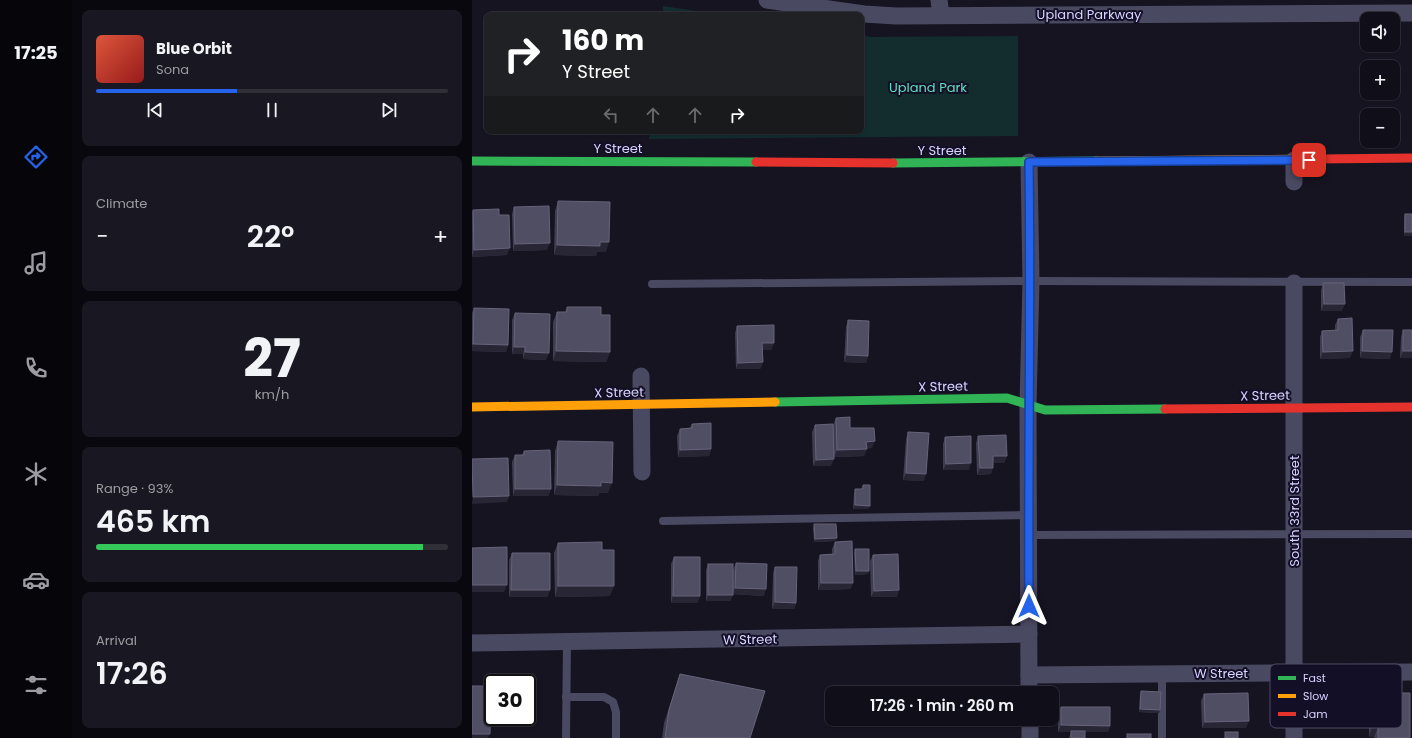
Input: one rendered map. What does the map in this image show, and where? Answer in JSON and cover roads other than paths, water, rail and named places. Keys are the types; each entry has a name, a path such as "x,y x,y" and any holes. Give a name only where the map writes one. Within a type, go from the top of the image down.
{"street":[{"name":"Upland Parkway","path":"767,0 850,12"},
{"name":"Upland Parkway","path":"864,14 896,16 940,8 1205,7 1412,13"},
{"name":"Y Street","path":"472,161 1029,162 1412,158"},
{"path":"1294,160 1294,182"},
{"path":"1029,162 1031,281 1028,405 1030,686"},
{"name":"South 33rd Street","path":"1294,283 1294,664"},
{"path":"641,376 642,472"},
{"name":"X Street","path":"472,407 1007,398 1045,410 1412,407"},
{"name":"W Street","path":"472,643 1029,634"},
{"name":"W Street","path":"1402,672 1412,672"},
{"name":"W Street","path":"1029,675 1270,673"},
{"path":"1030,726 1030,738"}],"lane":[{"path":"652,284 1031,281 1294,283 1412,282"},
{"path":"663,521 1028,515"},
{"path":"1028,535 1412,534"},
{"path":"566,642 566,738"},
{"path":"1162,674 1162,738"},
{"path":"566,697 604,697 613,702 616,712 616,738"}],"park label":[{"name":"Upland Park","path":"928,87"}]}
